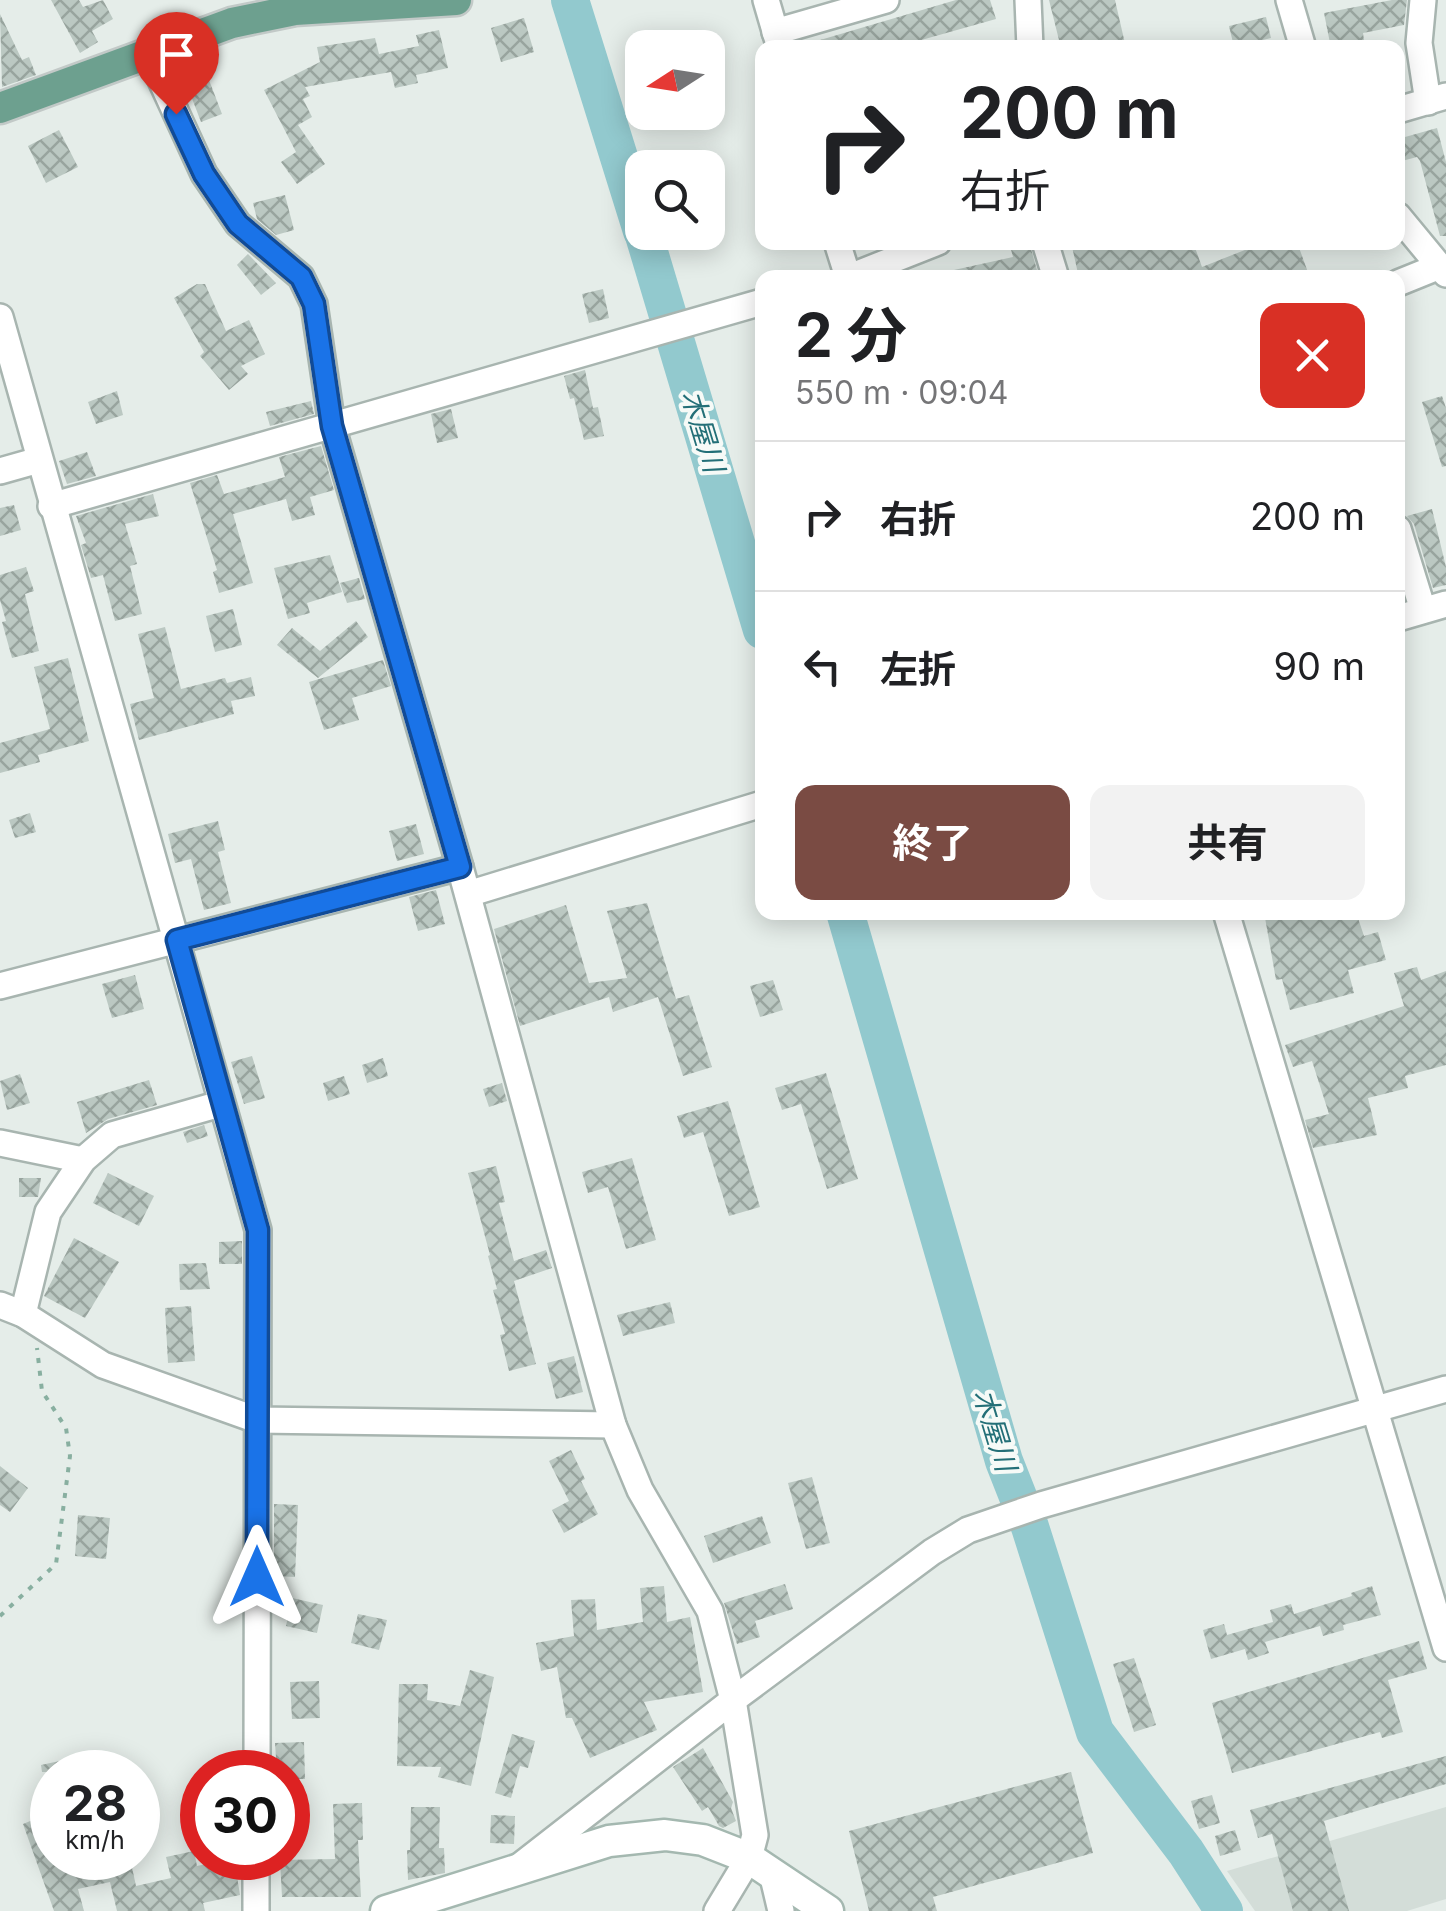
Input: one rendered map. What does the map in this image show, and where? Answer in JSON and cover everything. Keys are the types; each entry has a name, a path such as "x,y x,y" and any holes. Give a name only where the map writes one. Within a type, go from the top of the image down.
{"main road":[{"path":"0,108 292,5 456,0"}],"street":[{"path":"766,0 778,40 886,0"},
{"path":"1028,0 1030,40"},
{"path":"1289,0 1300,40"},
{"path":"1405,108 1437,99 1419,43 1423,0"},
{"path":"149,54 204,174 238,224 301,277 314,304 332,426 468,894 613,1425 640,1490 710,1611 733,1700 761,1865 781,1911"},
{"path":"1405,224 1443,270 1405,281"},
{"path":"865,270 917,250"},
{"path":"51,506 755,304"},
{"path":"0,317 258,1230 257,1750"},
{"path":"0,471 39,460"},
{"path":"1405,545 1434,607 1405,616"},
{"path":"468,894 755,806"},
{"path":"0,986 460,867"},
{"path":"1228,920 1446,1648"},
{"path":"220,1104 112,1135 83,1160 48,1212 20,1314 103,1364 257,1420 613,1425"},
{"path":"0,1144 83,1160"},
{"path":"513,1871 733,1700 932,1552 968,1530 1040,1505 1446,1390"},
{"path":"386,1911 609,1841 665,1835 703,1840 761,1865 828,1911"},
{"path":"718,1911 761,1865"},
{"path":"256,1880 256,1911"}],"path":[{"path":"0,1616 56,1564 70,1456 66,1428 42,1391 20,1314"}],"shaded area":[{"path":"1446,1807 1446,1899 1407,1911 1255,1911 1227,1871"}],"building":[{"path":"51,0 79,0 83,7 103,0 113,19 92,31 98,42 80,53"},
{"path":"956,0 990,0 996,19 921,40 820,40"},
{"path":"1049,0 1115,0 1124,40 1059,40"},
{"path":"1407,0 1404,25 1363,33 1364,40 1329,40 1324,13"},
{"path":"0,14 22,60 29,57 36,75 2,87"},
{"path":"1266,17 1271,38 1232,40 1229,26"},
{"path":"524,18 534,52 501,62 491,28"},
{"path":"439,30 448,68 416,75 418,83 395,88 391,72 305,87 310,96 303,99 312,117 298,125 325,164 297,184 281,162 296,152 264,90 320,62 317,47 375,38 379,54 419,46 416,35"},
{"path":"209,80 222,114 201,122 188,88"},
{"path":"1437,128 1446,162 1446,236 1440,236 1420,161 1417,157 1405,160 1405,137"},
{"path":"59,130 78,167 46,183 28,146"},
{"path":"285,195 294,230 276,235 257,219 253,203"},
{"path":"1011,250 1031,250 1037,270 954,270 1013,257"},
{"path":"1073,250 1196,250 1202,267 1245,250 1300,250 1307,270 1077,270"},
{"path":"248,254 276,283 261,295 237,265"},
{"path":"197,284 205,284 226,331 249,320 265,354 241,366 248,374 229,390 200,356 204,352 174,298"},
{"path":"603,289 609,318 589,323 582,294"},
{"path":"585,370 604,436 584,440 564,376"},
{"path":"117,391 123,415 96,424 88,402"},
{"path":"1442,396 1446,408 1446,466 1442,467 1422,402"},
{"path":"311,401 314,414 270,426 266,412"},
{"path":"451,409 458,438 437,443 431,414"},
{"path":"321,446 334,490 310,497 315,515 292,521 286,499 233,514 253,583 219,593 213,572 217,570 190,483 217,475 224,494 285,477 279,457"},
{"path":"87,452 96,476 67,484 59,461"},
{"path":"153,494 159,516 125,524 137,564 130,566 142,614 115,621 103,575 91,578 81,545 86,543 76,516"},
{"path":"14,505 21,530 0,536 0,508"},
{"path":"1432,509 1446,567 1446,585 1433,588 1414,524 1407,516"},
{"path":"330,555 342,592 307,603 310,613 288,619 274,568"},
{"path":"26,567 34,591 25,594 39,651 12,658 2,622 6,621 0,600 0,575"},
{"path":"359,578 365,599 347,603 340,583"},
{"path":"233,609 242,645 215,652 206,616"},
{"path":"356,621 368,637 318,678 277,645 292,628 320,651"},
{"path":"165,627 181,689 225,678 227,683 251,677 255,696 231,701 234,714 139,740 130,704 154,698 138,634"},
{"path":"68,658 89,741 38,755 40,762 0,773 0,743 50,729 34,667"},
{"path":"383,660 391,686 352,698 359,720 324,730 309,682"},
{"path":"30,813 36,832 15,838 9,820"},
{"path":"218,821 225,850 218,852 231,903 204,910 191,859 175,863 168,834"},
{"path":"416,824 424,854 397,861 389,831"},
{"path":"436,890 445,924 418,931 409,897"},
{"path":"647,903 676,999 689,995 712,1067 683,1076 658,997 613,1012 609,997 520,1026 494,929 566,905 589,983 627,978 607,911"},
{"path":"1265,920 1359,920 1364,936 1378,932 1386,960 1348,970 1354,993 1290,1010 1282,979 1276,980"},
{"path":"1417,967 1421,980 1446,971 1446,1065 1405,1076 1408,1088 1368,1098 1377,1135 1313,1148 1305,1120 1329,1114 1312,1061 1293,1067 1285,1045 1404,1006 1394,973"},
{"path":"135,975 144,1009 112,1018 102,984"},
{"path":"773,980 783,1010 760,1017 750,986"},
{"path":"252,1056 265,1098 244,1104 231,1062"},
{"path":"383,1058 388,1076 367,1083 362,1065"},
{"path":"826,1073 858,1179 827,1189 801,1104 782,1110 775,1088"},
{"path":"20,1074 30,1103 7,1110 0,1081"},
{"path":"344,1076 350,1094 328,1101 323,1083"},
{"path":"149,1080 157,1105 108,1119 86,1133 77,1102"},
{"path":"502,1083 507,1101 489,1107 483,1089"},
{"path":"728,1101 760,1207 729,1216 703,1132 684,1138 677,1116"},
{"path":"204,1125 208,1136 187,1143 183,1132"},
{"path":"632,1158 656,1240 626,1249 608,1187 588,1193 582,1172"},
{"path":"496,1166 505,1202 499,1203 514,1261 546,1250 552,1268 514,1281 536,1364 509,1371 500,1335 505,1334 493,1290 497,1289 490,1255 468,1173"},
{"path":"108,1173 154,1196 139,1226 93,1203"},
{"path":"19,1178 41,1178 38,1197 19,1197"},
{"path":"74,1238 119,1262 85,1318 44,1296"},
{"path":"242,1241 242,1264 219,1264 219,1242"},
{"path":"206,1263 210,1289 180,1290 179,1264"},
{"path":"670,1302 675,1323 623,1336 617,1315"},
{"path":"191,1306 195,1361 168,1363 165,1308"},
{"path":"574,1356 583,1392 556,1399 547,1363"},
{"path":"571,1450 598,1514 564,1533 552,1510 569,1501 549,1461"},
{"path":"0,1466 28,1488 10,1512 0,1505"},
{"path":"812,1477 830,1543 806,1549 788,1483"},
{"path":"274,1504 298,1505 295,1577 274,1576"},
{"path":"78,1515 110,1518 106,1559 75,1556"},
{"path":"762,1516 771,1543 713,1563 704,1536"},
{"path":"785,1584 793,1609 755,1621 760,1637 737,1644 724,1603"},
{"path":"664,1586 667,1622 690,1617 703,1692 644,1702 657,1730 590,1758 572,1718 566,1718 557,1667 541,1671 536,1643 574,1636 571,1600 595,1599 597,1630 643,1622 640,1588"},
{"path":"1372,1586 1381,1615 1343,1625 1344,1630 1323,1636 1320,1626 1265,1642 1269,1653 1248,1660 1245,1649 1211,1659 1203,1630 1224,1624 1227,1635 1273,1622 1270,1610 1291,1604 1294,1614"},
{"path":"292,1598 323,1605 317,1633 286,1626"},
{"path":"358,1614 387,1620 379,1650 351,1643"},
{"path":"1419,1641 1427,1669 1388,1680 1403,1732 1382,1738 1380,1732 1232,1773 1212,1703"},
{"path":"1134,1658 1156,1725 1134,1732 1113,1664"},
{"path":"470,1670 494,1677 471,1786 438,1777 441,1767 397,1766 399,1684 428,1684 427,1700 460,1706"},
{"path":"319,1681 320,1718 292,1719 290,1682"},
{"path":"512,1734 535,1741 528,1768 520,1766 511,1798 495,1793"},
{"path":"304,1742 304,1750 275,1750 275,1743"},
{"path":"703,1748 733,1802 736,1821 723,1828 708,1807 702,1811 673,1767"},
{"path":"1446,1756 1446,1784 1324,1821 1349,1911 1293,1911 1272,1834 1258,1838 1250,1810"},
{"path":"1071,1772 1093,1853 933,1897 937,1911 869,1911 849,1831"},
{"path":"1212,1795 1220,1823 1199,1829 1191,1801"},
{"path":"362,1803 363,1840 358,1840 361,1897 282,1897 281,1880 310,1880 310,1859 335,1859 333,1804"},
{"path":"411,1807 440,1807 439,1848 444,1848 445,1873 408,1880"},
{"path":"491,1815 515,1816 514,1844 490,1843"},
{"path":"30,1821 30,1844 23,1824"},
{"path":"1235,1830 1241,1850 1220,1856 1215,1836"},
{"path":"180,1854 180,1880 238,1880 240,1895 203,1903 205,1911 117,1911 110,1882 78,1889 84,1911 54,1911 43,1880 135,1880 136,1886 171,1878 166,1857"}],"waterway":[{"name":"木屋川","path":"570,0 625,176"},
{"name":"木屋川","path":"648,250 755,607"},
{"name":"木屋川","path":"847,920 1004,1461 1030,1527 1095,1732 1186,1852 1224,1911"}],"route":[{"path":"176,114 204,174 238,224 301,277 314,304 332,426 460,867 177,940 258,1230 257,1577"}]}
